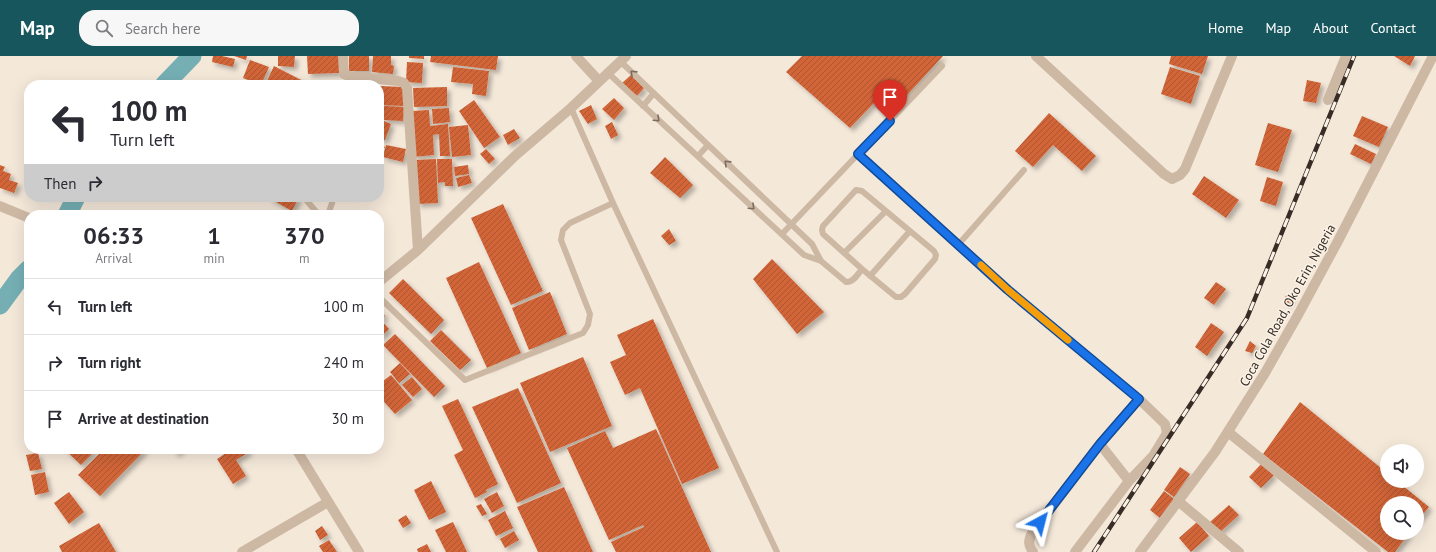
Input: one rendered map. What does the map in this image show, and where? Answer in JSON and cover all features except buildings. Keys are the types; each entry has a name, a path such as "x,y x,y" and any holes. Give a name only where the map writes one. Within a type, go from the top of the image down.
{"street":[{"path":"343,56 344,74 349,76 398,80 404,83 407,88 418,250"},
{"path":"576,56 599,81"},
{"path":"1036,56 1164,174 1172,179 1180,175 1185,169 1232,56"},
{"path":"1328,100 1346,56"},
{"name":"Coca Cola Road, Oko Erin, Nigeria","path":"1140,552 1215,452 1265,373 1338,241 1433,56"},
{"path":"384,278 418,250 516,155 571,108 623,58"},
{"path":"0,206 24,216"},
{"path":"1033,552 1029,545 1029,540 1032,533 1100,444 1139,399 1165,424 1167,433 1153,456 1129,481 1075,552"},
{"path":"1228,432 1376,552"},
{"path":"1100,444 1129,481"},
{"path":"299,454 360,552"},
{"path":"1178,501 1239,552"},
{"path":"242,552 328,502"}],"lane":[{"path":"623,58 654,93 812,244 821,261"},
{"path":"782,234 942,66"},
{"path":"608,73 804,254 821,261 846,282 852,280 862,269"},
{"path":"643,106 654,93"},
{"path":"571,108 613,203 777,552"},
{"path":"698,156 708,145"},
{"path":"858,154 1008,290 1139,399"},
{"path":"958,245 1024,170"},
{"path":"856,190 862,191 886,212 910,231 936,255 935,259 901,297 896,297 870,276 823,234 822,230 823,226 856,190"},
{"path":"308,202 315,210"},
{"path":"384,302 465,380 583,333 588,325 590,314 561,240 563,230 570,223 613,203"},
{"path":"844,253 886,212"},
{"path":"870,276 910,231"}],"waterway":[{"path":"169,80 192,56"},
{"path":"70,210 74,202"},
{"path":"0,305 24,274"}],"railway":[{"path":"1094,552 1247,318 1354,56"}],"slow traffic":[{"path":"981,265 1008,290 1068,340"}],"route":[{"path":"890,121 858,154 1008,290 1139,399 1100,444 1040,522"}]}
